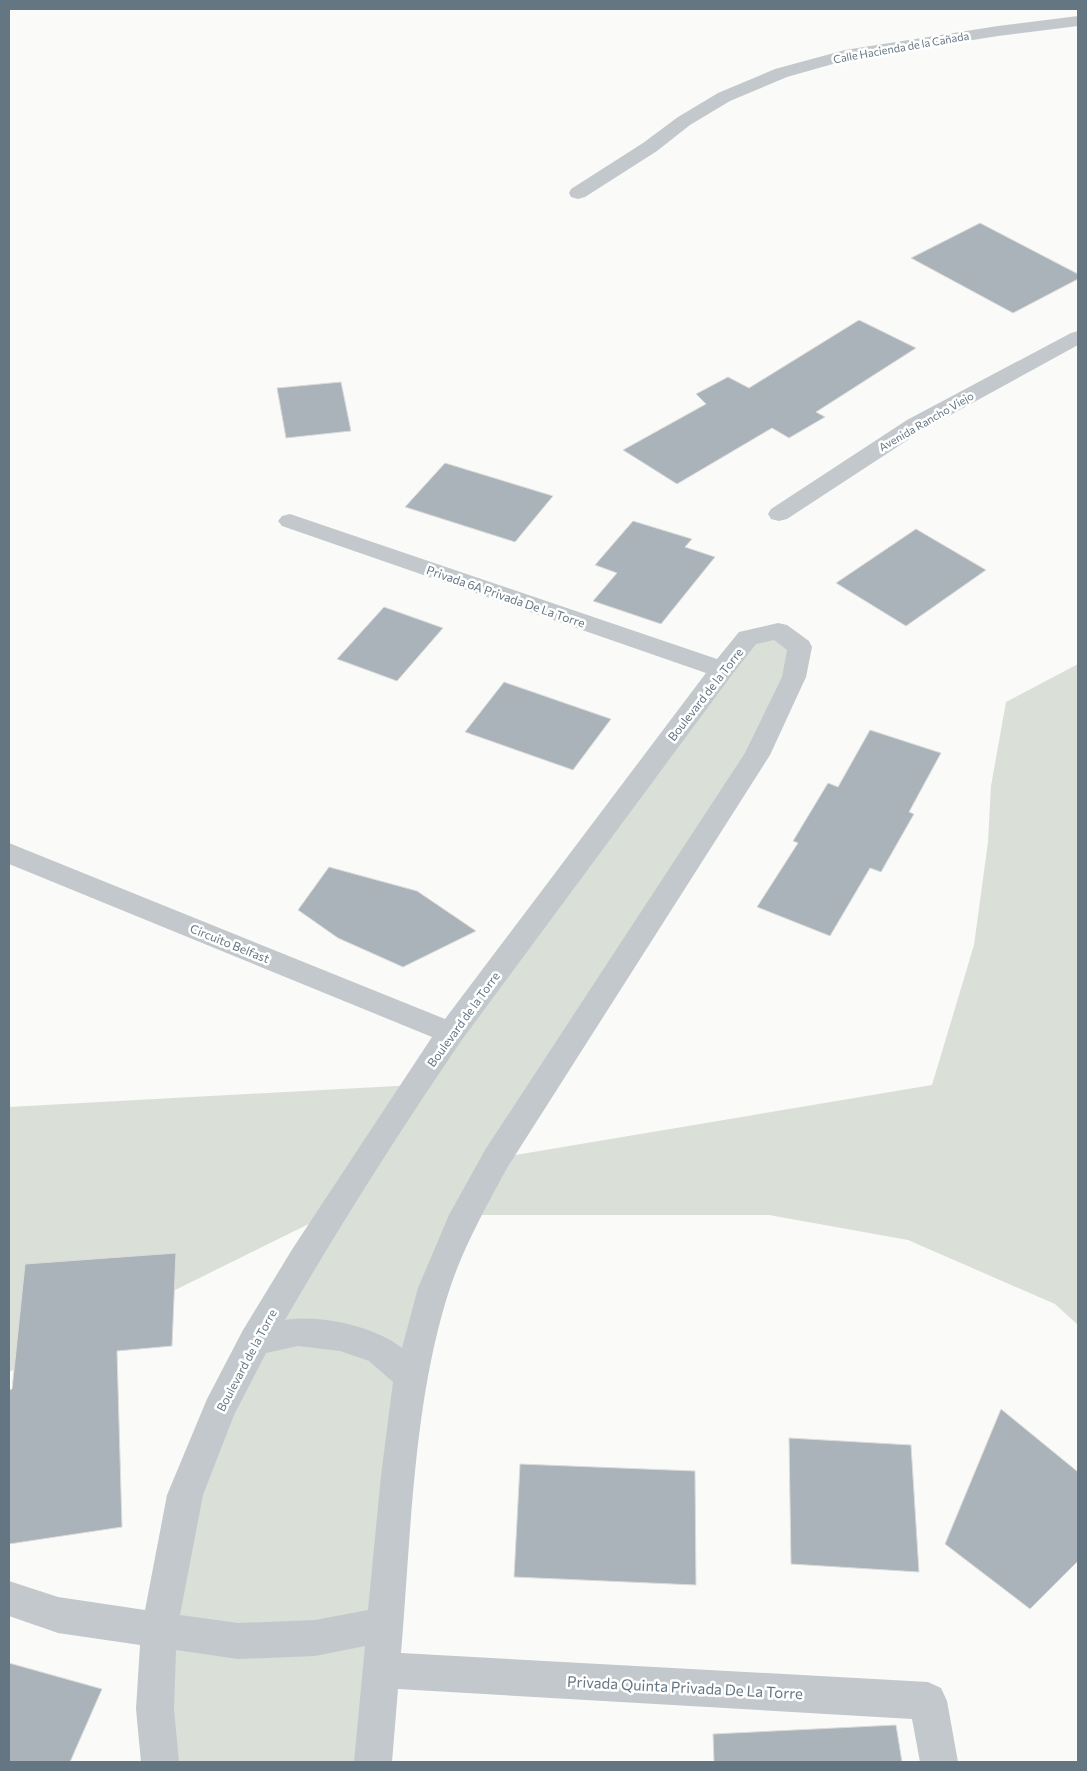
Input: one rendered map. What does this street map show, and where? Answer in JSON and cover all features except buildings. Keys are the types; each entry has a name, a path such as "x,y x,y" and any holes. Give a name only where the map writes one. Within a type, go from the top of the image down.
{"street":[{"name":"Calle Hacienda de la Cañada","path":"578,194 724,97 781,73 845,56 998,31 1078,21"},
{"name":"Avenida Rancho Viejo","path":"779,514 915,425 1078,337"},
{"name":"Privada 6A Privada De La Torre","path":"290,522 722,670"},
{"name":"Boulevard de la Torre","path":"160,1762 155,1709 159,1631 185,1496 219,1410 255,1340 332,1212 451,1033 722,670 748,638 778,631 800,647 794,677 757,755 496,1158 465,1215 434,1288 411,1376 398,1476 373,1762"},
{"name":"Circuito Belfast","path":"9,853 451,1033"},
{"path":"255,1340 298,1332 340,1336 380,1350 411,1376"},
{"path":"9,1599 58,1615 159,1631 238,1640 316,1638 385,1624"},
{"name":"Privada Quinta Privada De La Torre","path":"380,1670 928,1701 938,1762"}],"shaded area":[{"path":"778,631 800,647 794,677 497,1158 932,1085 974,945 988,842 991,786 1006,702 1078,664 1078,1325 1055,1304 908,1240 769,1215 465,1215 434,1288 380,1670 373,1762 160,1762 155,1709 185,1495 331,1213 9,1372 9,1107 415,1085 748,638"}]}
